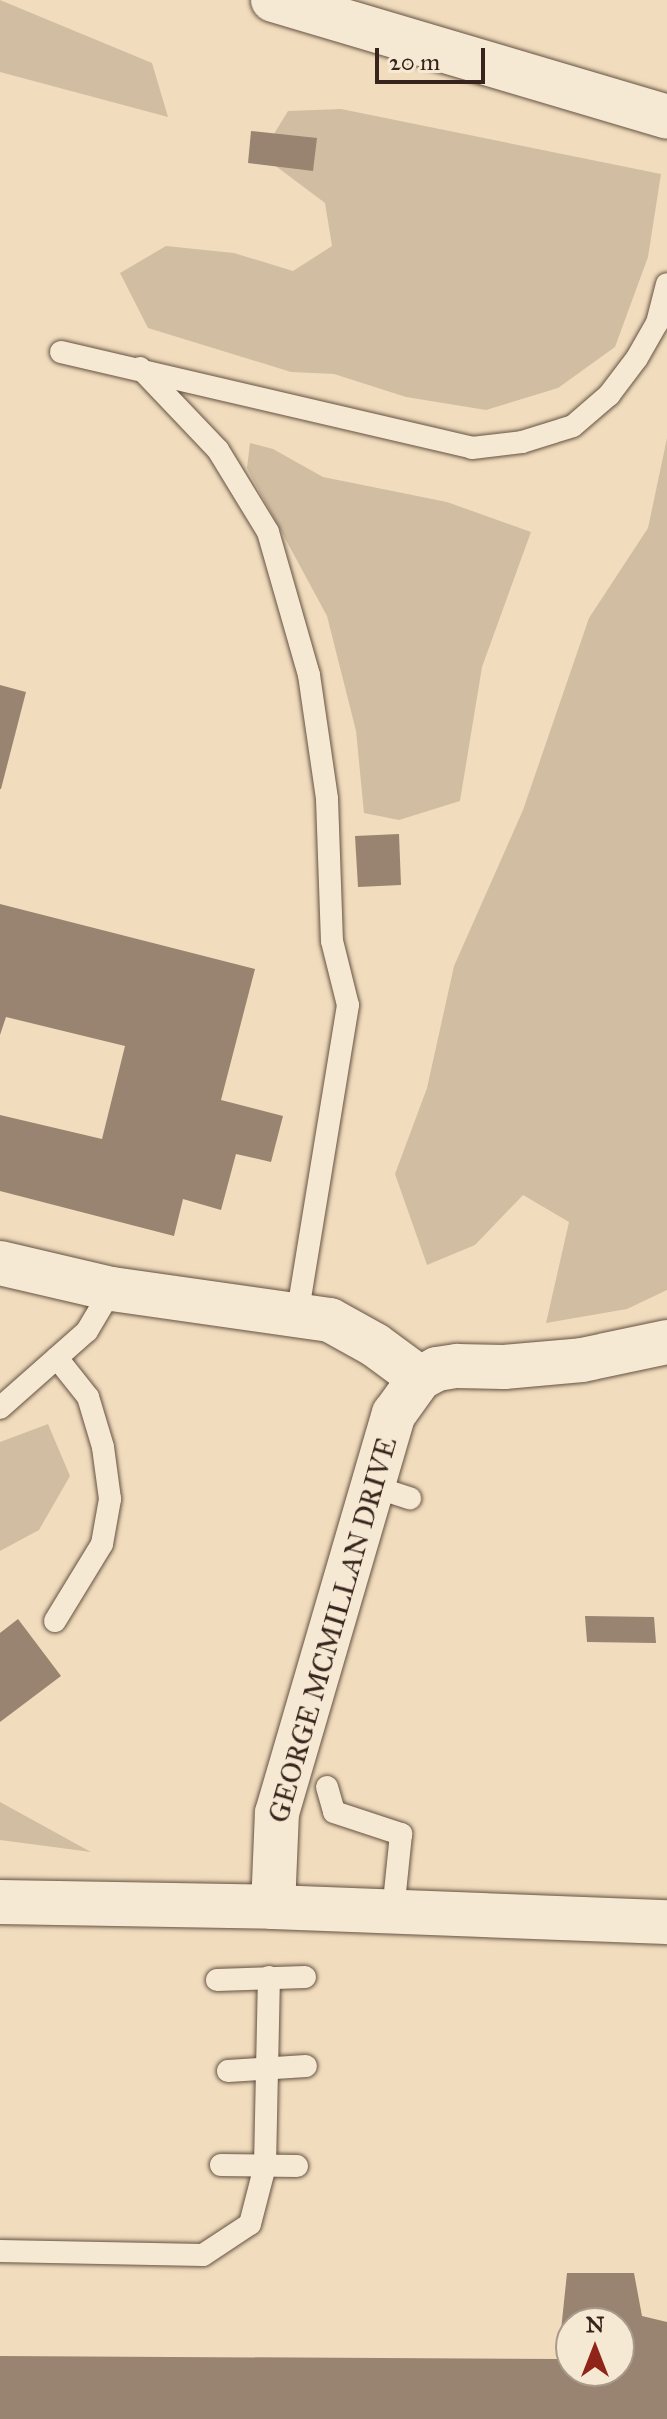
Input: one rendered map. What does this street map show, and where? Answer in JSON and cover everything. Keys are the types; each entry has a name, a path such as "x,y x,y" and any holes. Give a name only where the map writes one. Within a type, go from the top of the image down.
{"street":[{"path":"273,0 667,117"},
{"path":"0,1263 112,1289 330,1320 375,1345 420,1378 437,1369 457,1366 504,1367 582,1360 667,1342"},
{"name":"GEORGE MCMILLAN DRIVE","path":"273,1907 277,1813 391,1492 394,1414 420,1378"},
{"path":"0,1902 273,1907 667,1922"}],"lane":[{"path":"61,352 472,448 522,442 573,426 609,395 637,358 657,323 667,284"},
{"path":"140,368 218,450 268,532 309,675 327,799 332,941 348,1005 297,1317"},
{"path":"0,1408 87,1331 112,1289"},
{"path":"55,1621 102,1544 110,1499 103,1447 88,1397 57,1358"},
{"path":"327,1787 334,1812 401,1834 393,1911"},
{"path":"0,2251 203,2255 250,2224 265,2166 269,1977"},
{"path":"217,1980 305,1977"},
{"path":"228,2071 306,2066"},
{"path":"221,2165 297,2166"}],"shaded area":[{"path":"0,0 152,63 168,117 0,72"},
{"path":"341,109 661,174 648,257 615,347 558,388 486,410 406,397 334,374 291,372 148,328 120,273 166,246 234,253 293,271 332,246 325,203 261,155 288,111"},
{"path":"667,438 667,1290 627,1309 546,1323 569,1222 523,1195 475,1245 427,1265 395,1174 427,1088 454,966 523,810 589,618 648,528"},
{"path":"250,443 273,449 323,477 447,502 531,532 482,667 460,801 399,820 364,813 356,731 327,616 247,468"},
{"path":"48,1424 70,1476 39,1530 0,1551 0,1442"},
{"path":"0,1802 91,1852 0,1840"}],"building":[{"path":"251,131 317,138 313,171 248,163"},
{"path":"0,685 26,692 1,789 0,789"},
{"path":"399,834 401,885 358,887 355,836"},
{"path":"0,904 255,969 221,1100 283,1116 271,1162 236,1154 221,1210 183,1199 174,1236 0,1191 0,1115 102,1139 125,1046 6,1017 0,1035"},
{"path":"585,1616 654,1617 656,1643 587,1642"},
{"path":"18,1619 61,1676 0,1722 0,1633"},
{"path":"567,2273 634,2273 642,2316 667,2322 667,2419 0,2419 0,2356 555,2359 555,2387 635,2387 635,2307 563,2307"}]}
